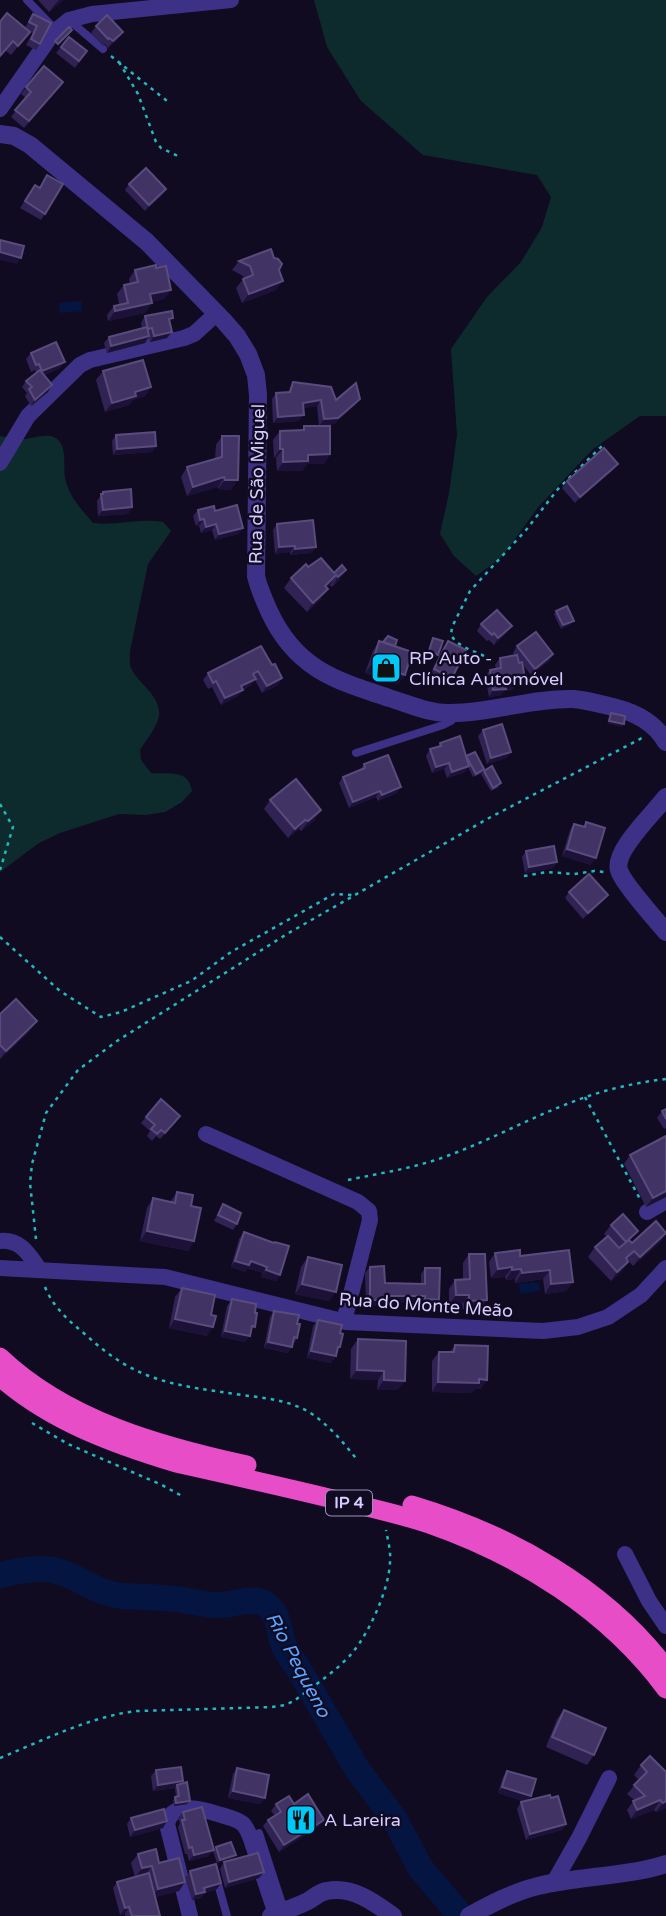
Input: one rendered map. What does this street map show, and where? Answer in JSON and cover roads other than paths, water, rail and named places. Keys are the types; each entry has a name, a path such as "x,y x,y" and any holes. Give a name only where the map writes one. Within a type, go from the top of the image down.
{"highway":[{"name":"IP 4","path":"0,1357 45,1392 121,1430 180,1449 411,1505 487,1532 541,1560 600,1600 649,1647 666,1668"},
{"name":"IP 4","path":"0,1377 51,1413 114,1443 176,1463 389,1512 429,1524 486,1547 546,1580 602,1621 666,1689"}],"street":[{"path":"0,109 62,25 87,15 231,0"},
{"name":"Rua de São Miguel","path":"0,134 14,136 30,145 141,237 217,313 241,342 256,375 258,399 257,576 262,596 291,648 338,680 430,711 458,713 576,699 623,709 658,732"},
{"path":"0,463 29,416 80,365 90,360 184,338 194,334 217,313"},
{"path":"666,797 623,850 619,860 621,874 666,932"},
{"path":"206,1134 358,1202 369,1210 370,1220 344,1321"},
{"path":"647,1212 666,1201"},
{"path":"0,1241 20,1245 40,1270"},
{"name":"Rua do Monte Meão","path":"0,1268 165,1277 344,1321 536,1331 594,1323 621,1309 646,1290 666,1268"},
{"path":"625,1554 649,1601 666,1626"},
{"path":"553,1884 609,1778"},
{"path":"190,1916 167,1818 195,1807 236,1820 246,1827 290,1912 321,1893 343,1891 368,1899 393,1916"},
{"path":"469,1916 520,1892 666,1864"}],"lane":[{"path":"27,0 103,49"},
{"path":"356,753 443,725 458,713"},
{"path":"259,1833 290,1912"},
{"path":"214,1867 227,1916"}],"water":[{"path":"81,301 82,311 60,313 59,303"},
{"path":"539,1282 540,1291 520,1294 519,1284"}],"waterway":[{"name":"Rio Pequeno","path":"0,1575 47,1569 62,1572 103,1591 122,1596 168,1598 212,1605 253,1600 264,1603 275,1615 287,1652 357,1769 395,1820 421,1869 461,1916"}],"place":[{"name":"RP Auto - Clínica Automóvel","path":"386,668"},
{"name":"A Lareira","path":"301,1820"}]}
